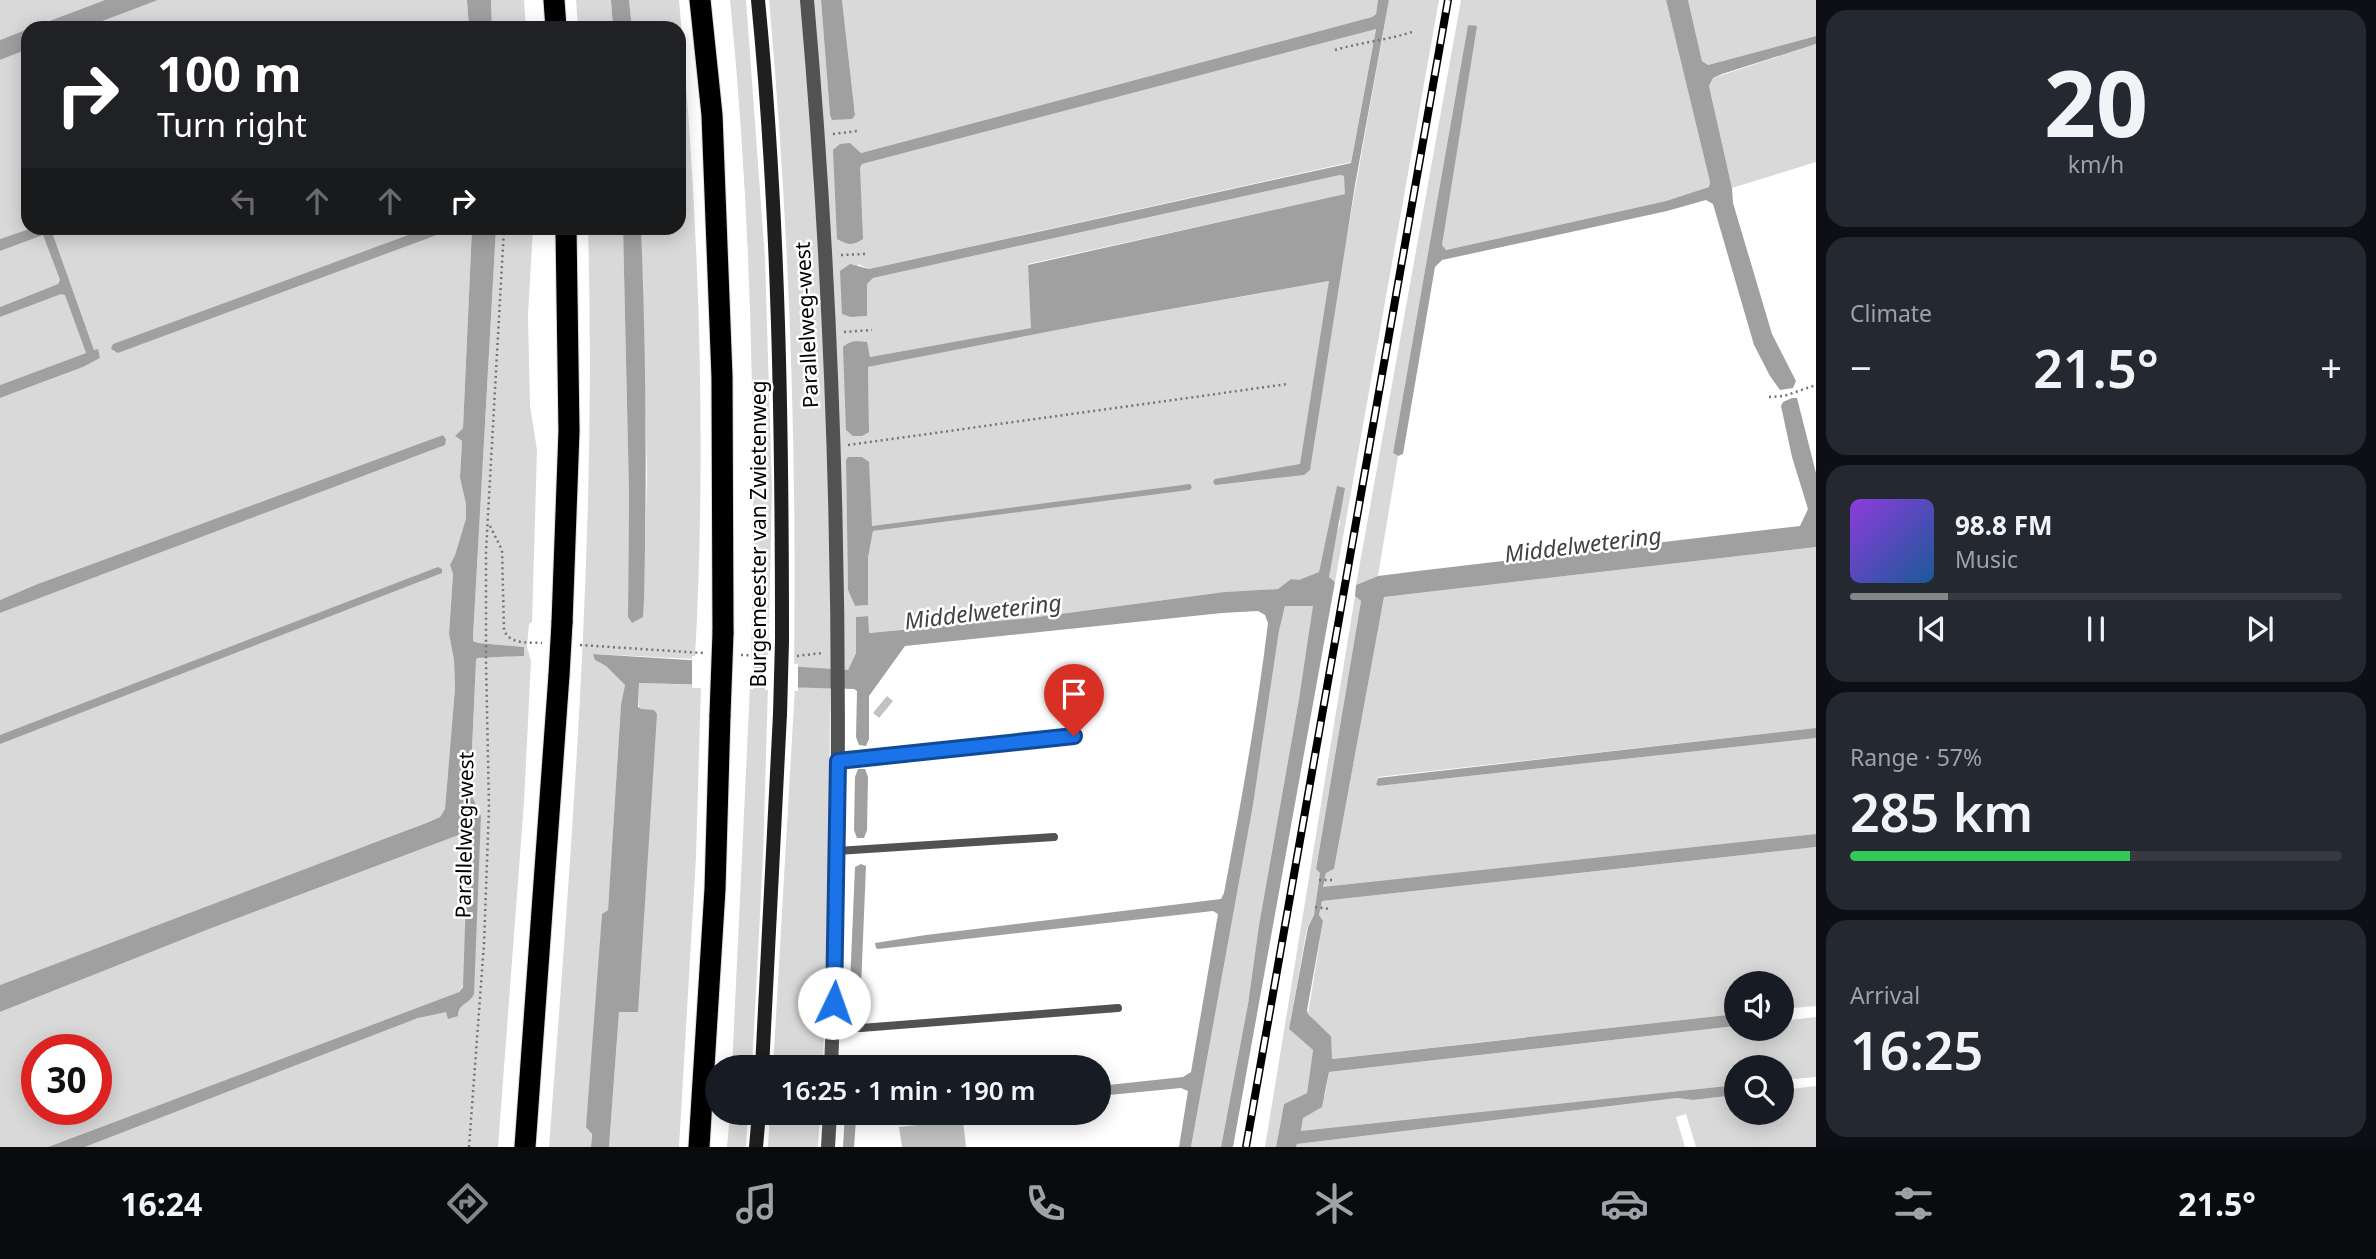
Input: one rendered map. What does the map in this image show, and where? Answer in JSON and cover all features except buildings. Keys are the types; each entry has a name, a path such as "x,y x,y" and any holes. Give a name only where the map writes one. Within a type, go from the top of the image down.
{"highway":[{"path":"554,0 556,21"},
{"path":"699,1147 715,889 723,633 722,377 712,115 700,0"},
{"path":"525,1147 562,623 569,431 566,235"}],"main road":[{"name":"Burgemeester van Zwietenweg","path":"758,0 772,173 780,327 782,641 763,1055"},
{"path":"756,1147 758,1125"}],"street":[{"name":"Parallelweg-west","path":"807,0 819,136 825,256 834,447 839,654 832,1055"},
{"path":"828,1147 829,1125"}],"lane":[{"path":"838,761 1074,736"},
{"path":"837,851 1054,837"},
{"path":"833,1027 861,1028 1118,1008"}],"path":[{"path":"1335,50 1371,40 1389,40 1415,31"},
{"path":"819,136 857,131"},
{"name":"Parallelweg-west","path":"468,1147 484,944 489,807 486,551 504,235"},
{"path":"825,256 865,254"},
{"path":"828,334 872,330"},
{"path":"834,447 1288,384"},
{"path":"1769,397 1784,396 1816,385"},
{"name":"Parallelweg-west","path":"489,523 502,550 504,630 507,637 513,641 541,642"},
{"path":"568,644 707,653"},
{"path":"735,654 775,656"},
{"path":"788,656 839,654"},
{"path":"1319,880 1334,880"},
{"path":"1315,908 1329,909"}],"shaded area":[{"path":"0,0 105,0 50,21 21,21 21,32 0,40"},
{"path":"105,0 158,0 102,21 50,21"},
{"path":"158,0 467,0 468,21 102,21"},
{"path":"467,0 491,0 492,21 468,21"},
{"path":"491,0 524,0 526,21 492,21"},
{"path":"576,0 611,0 612,21 578,21"},
{"path":"611,0 629,0 631,21 612,21"},
{"path":"629,0 679,0 681,21 631,21"},
{"path":"730,0 746,0 765,259 772,491 768,664 751,663 751,331 743,165"},
{"path":"769,0 821,0 830,115 833,120 855,114 842,0 1378,0 1376,14 1372,17 861,153 850,143 860,168 862,164 1376,28 1351,162 869,269 858,264 851,317 867,316 867,284 873,278 1344,176 1346,194 1028,264 1032,328 870,357 866,342 869,431 868,367 1098,322 1330,281 1300,464 1288,476 1304,475 1389,0 1439,0 1335,582 1329,577 1333,546 1340,523 1337,487 1319,572 1299,581 1291,579 1278,589 1224,592 1030,618 868,633 868,616 856,617 856,653 848,670 794,668 793,417 776,83","holes":["846,460 872,526 1190,485 1190,490 873,531 868,558 868,605 855,606 848,590"]},
{"path":"821,0 842,0 855,115 852,119 832,120 830,115"},
{"path":"1378,0 1389,0 1355,185 1310,470 1304,475 1215,485 1213,482 1215,479 1300,464 1329,281 868,367 869,432 862,436 853,436 846,430 843,347 848,343 867,342 870,357 1031,328 1028,265 1345,194 1344,176 873,278 867,284 867,316 851,317 842,314 840,271 850,264 869,269 1351,163 1376,29 862,164 863,239 853,244 837,239 833,150 840,144 850,143 861,153 1372,17 1376,14"},
{"path":"1461,0 1666,0 1710,182 1709,187 1666,201 1446,250 1442,245 1468,25 1393,453 1398,456 1378,576 1356,585"},
{"path":"1666,0 1688,0 1702,61 1708,65 1816,36 1816,44 1722,74 1713,78 1709,86 1733,203 1772,334 1796,381 1793,388 1780,390 1754,345 1713,204 1706,200 1442,260 1435,267 1403,454 1398,456 1393,453 1468,25 1477,26 1442,245 1446,250 1666,201 1709,187"},
{"path":"1688,0 1816,0 1816,36 1708,65 1702,61"},
{"path":"21,32 21,52 0,60 0,40"},
{"path":"1816,44 1816,162 1732,188 1709,86 1713,78"},
{"path":"21,52 21,232 0,239 0,60"},
{"path":"686,82 699,330 699,577 695,659 594,654 595,660 606,666 625,685 621,704 608,910 602,914 591,1147 549,1147 574,803 586,573 590,343 588,235 623,235 629,494 628,617 632,623 643,616 647,476 641,235 686,235"},
{"path":"21,232 21,235 43,235 0,251 0,239"},
{"path":"43,235 60,280 58,284 0,307 0,251"},
{"path":"43,235 53,235 94,350 98,349 100,358 0,398 0,385 86,353 65,295 61,294 0,317 0,307 58,284 60,280"},
{"path":"53,235 408,235 114,344 118,353 437,235 472,235 463,428 455,436 462,441 460,478 466,504 466,520 450,565 453,573 449,634 455,688 445,809 440,817 320,865 0,985 0,613 446,439 443,435 0,600 0,398 83,367 100,358 94,350"},
{"path":"408,235 437,235 118,353 111,349 113,344"},
{"path":"472,235 496,235 473,641 524,647 524,656 477,658 476,661 470,792 481,816 474,994 460,1008 458,1016 448,1019 446,1012 418,1018 85,1147 48,1147 459,992 463,987 468,836 464,833 209,929 0,1012 0,985 440,817 445,809 455,688 449,634 453,574 450,565 466,519 466,504 460,478 462,441 455,436 463,428"},
{"path":"496,235 533,235 528,315 530,406 537,450 532,622 529,624 527,647 531,661 524,802 498,1147 85,1147 418,1018 441,1011 458,1010 472,998 481,816 470,793 476,661 477,658 524,656 524,647 473,641"},
{"path":"623,235 641,235 646,460 644,600 643,617 632,623 628,617 629,494"},
{"path":"61,293 66,295 86,353 0,385 0,317"},
{"path":"1797,398 1816,473 1816,547 1384,597 1334,869 1326,873 1323,887 1816,834 1816,847 1322,901 1319,915 1323,921 1307,1010 1331,1036 1332,1059 1724,1015 1724,1027 1329,1072 1322,1107 1303,1118 1301,1131 1724,1086 1724,1096 1693,1100 1677,1098 1297,1144 1296,1147 1276,1147 1284,1104 1307,1093 1313,1050 1289,1029 1308,927 1314,915 1320,873 1316,869 1361,601 1355,596 1356,585 1378,576 1800,526 1808,509 1792,457 1781,406 1783,402"},
{"path":"443,435 446,439 445,445 0,613 0,600 35,585"},
{"path":"848,457 862,457 869,462 872,526 1190,484 1192,487 1190,490 873,531 868,558 868,605 855,606 848,590"},
{"path":"1337,486 1345,488 1329,577 1335,582 1233,1147 1221,1147 1248,1004 1313,606 1285,606 1279,631 1253,805 1191,1147 1179,1147 1188,1091 1181,1088 1111,1095 1111,1085 1183,1077 1191,1072 1218,914 1213,911 878,949 875,943 1221,899 1264,657 1268,623 1265,615 1258,611 905,646 869,696 869,739 866,746 859,745 856,737 857,691 854,689 639,683 638,707 654,710 657,714 638,1012 619,1012 609,1147 591,1147 592,1134 586,1127 602,914 608,910 621,704 625,685 606,666 595,660 593,654 848,670 856,653 856,617 868,616 869,633 1030,618 1224,592 1278,589 1291,579 1299,580 1319,572"},
{"path":"1816,547 1816,728 1378,777 1376,783 1378,786 1816,738 1816,834 1323,888 1326,873 1334,869 1384,597"},
{"path":"438,567 442,569 442,573 0,744 0,735"},
{"path":"1355,596 1361,601 1316,868 1320,873 1314,915 1307,928 1289,1029 1313,1050 1307,1093 1284,1104 1276,1147 1265,1147"},
{"path":"1285,606 1314,606 1248,1004 1221,1147 1191,1147 1253,805"},
{"path":"639,683 701,685 696,857 679,1147 609,1147 619,1012 638,1012"},
{"path":"750,686 768,686 763,857 753,1055 733,1055"},
{"path":"795,687 830,688 823,1055 774,1055"},
{"path":"1816,728 1816,738 1378,786 1376,784 1378,778"},
{"path":"858,769 865,769 868,777 867,830 864,838 857,838 854,830 855,777"},
{"path":"464,833 468,836 464,983 459,992 112,1123 112,1034 21,1034 21,1125 106,1125 48,1147 0,1147 0,1012 209,929"},
{"path":"1816,847 1816,1006 1794,1008 1794,971 1724,971 1724,1015 1331,1059 1331,1036 1308,1014 1323,921 1319,916 1322,901"},
{"path":"861,864 866,866 860,1011 849,1008 855,867"},
{"path":"1816,1017 1816,1077 1794,1079 1794,1055 1724,1055 1724,1086 1301,1132 1303,1118 1325,1095 1329,1072 1724,1027 1724,1041 1794,1041 1794,1020"},
{"path":"1816,1086 1816,1147 1696,1147 1686,1114 1676,1117 1685,1147 1296,1147 1297,1144 1677,1098 1693,1100 1724,1096 1724,1125 1794,1125 1794,1089"},
{"path":"729,1125 747,1125 746,1147 727,1147"},
{"path":"769,1125 819,1125 818,1147 768,1147"},
{"path":"844,1125 856,1125 854,1147 843,1147"}],"pier":[{"path":"692,656 754,660 753,689 692,688"},
{"path":"766,660 798,664 798,691 765,690"}],"railway":[{"path":"1246,1147 1448,0"}],"route":[{"path":"834,1003 838,761 1074,736"}],"water label":[{"name":"Middelwetering","path":"1583,545"},
{"name":"Middelwetering","path":"983,612"}]}
